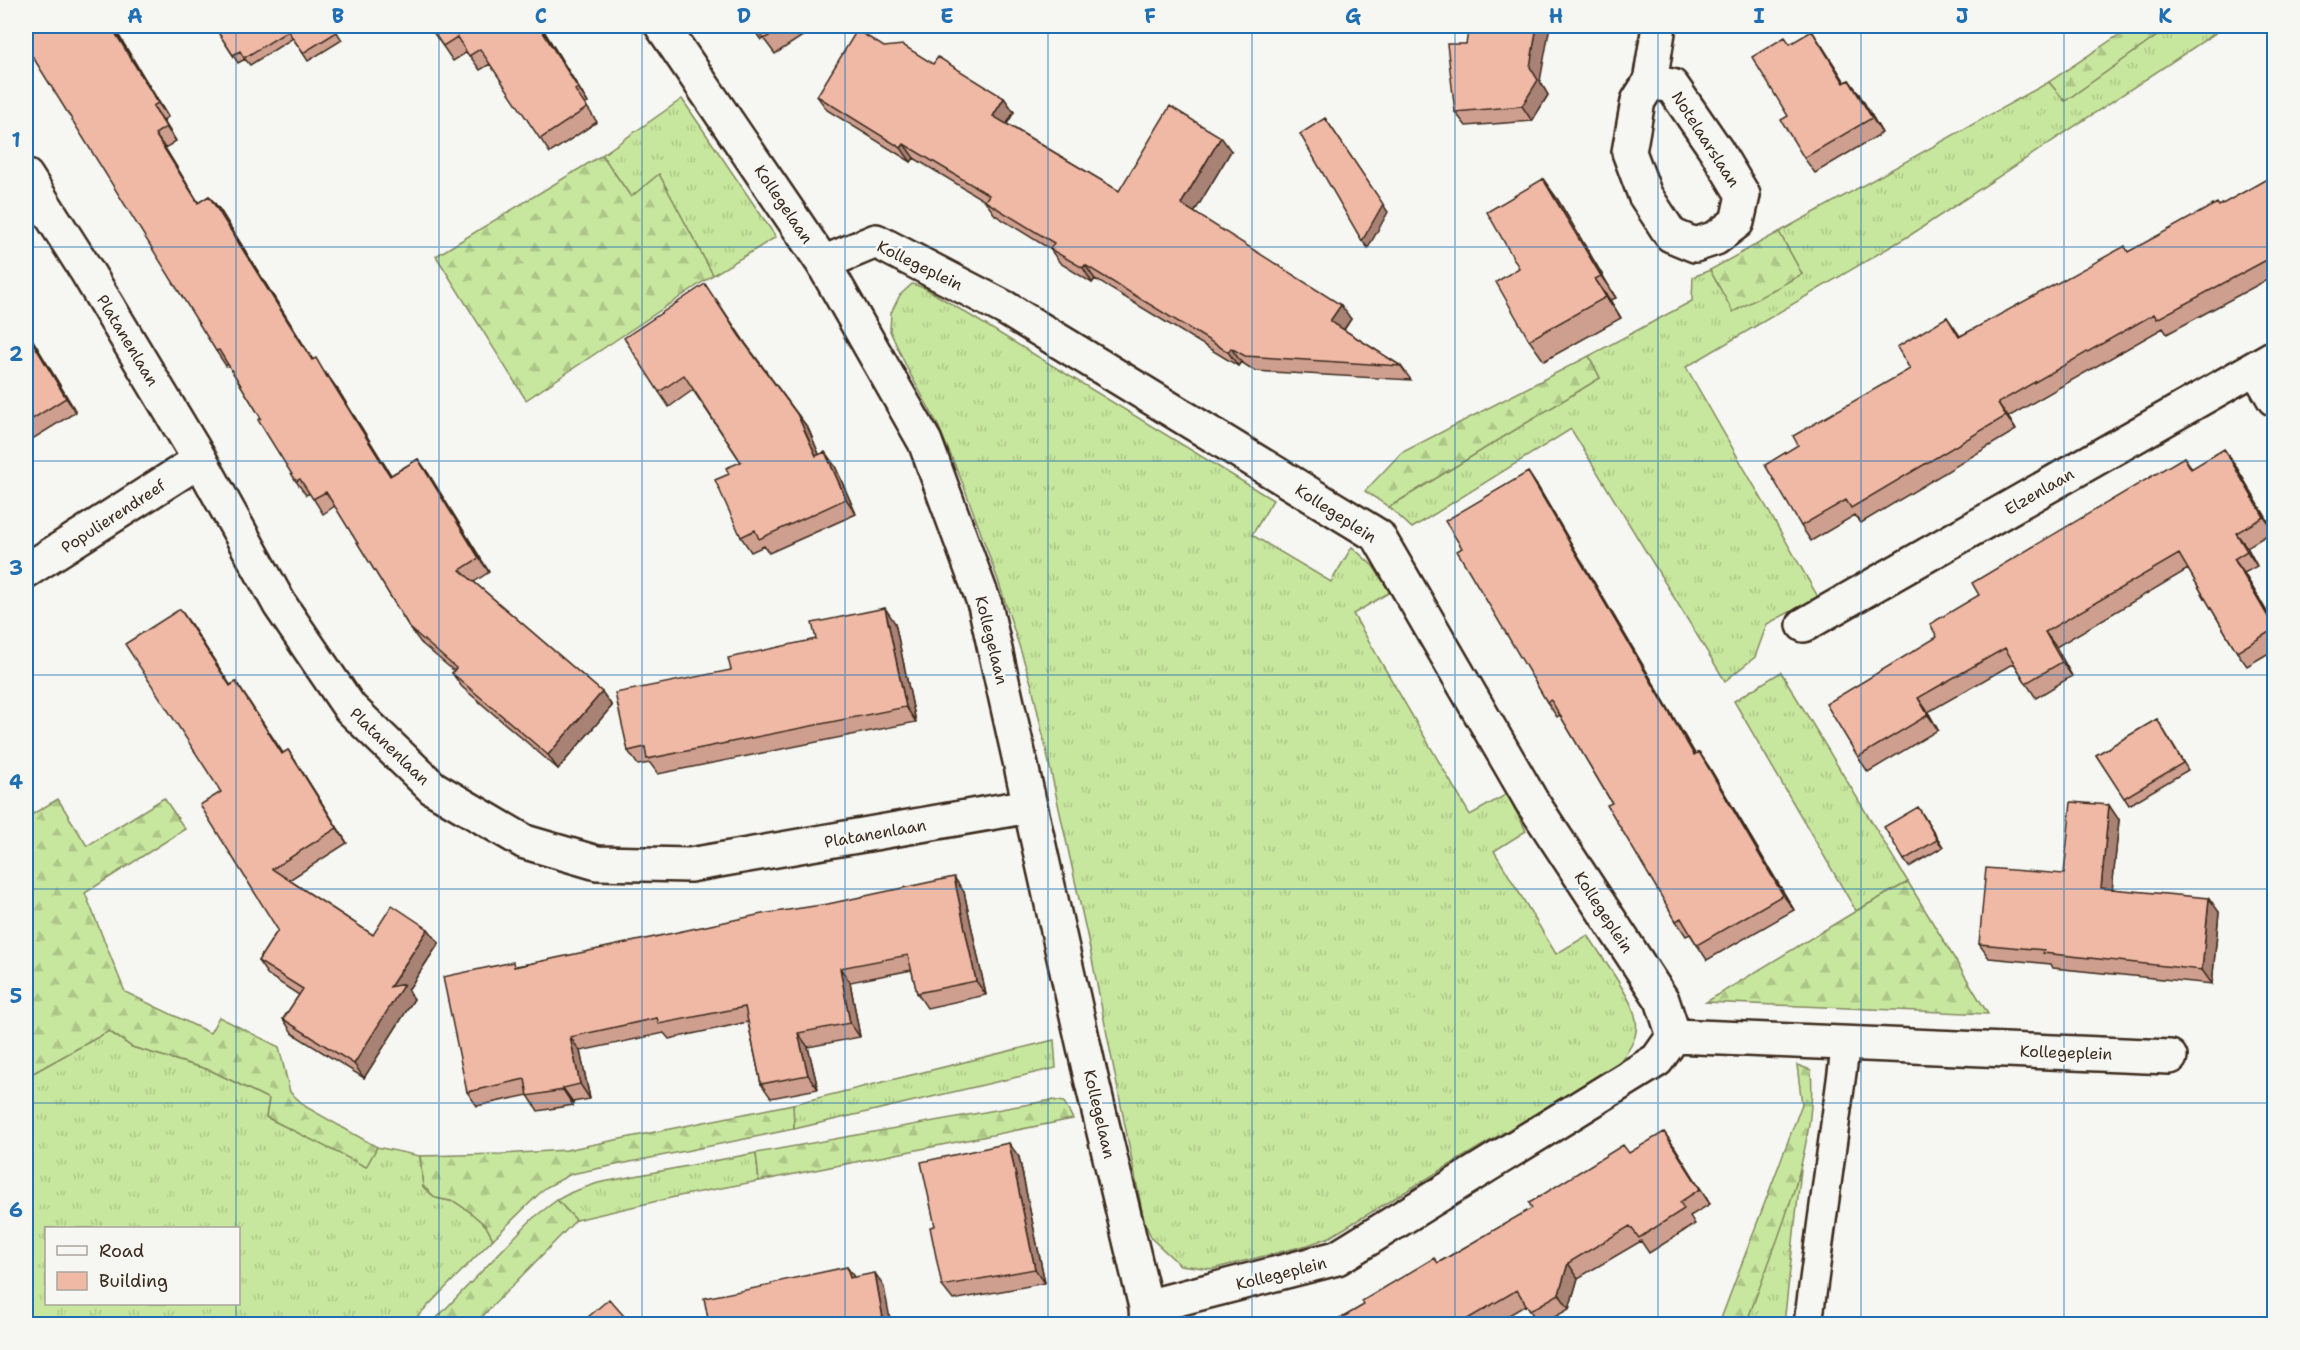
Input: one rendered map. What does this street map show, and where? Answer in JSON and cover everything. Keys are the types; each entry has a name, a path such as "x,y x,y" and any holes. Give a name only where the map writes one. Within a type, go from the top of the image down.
{"street":[{"name":"Kollegelaan","path":"662,26 823,263 925,442 985,605 1147,1316"},
{"name":"Notelaarslaan","path":"1650,82 1672,86 1716,150 1743,195 1737,222 1716,237 1695,245 1671,235 1645,195 1629,152 1638,102 1650,82 1659,26"},
{"name":"Platanenlaan","path":"26,176 86,270 200,460 280,605 350,708 433,789 525,842 597,863 690,865 1030,806"},
{"name":"Kollegeplein","path":"823,263 876,241 1005,308 1378,536 1532,802 1662,1000 1674,1036"},
{"path":"2265,362 2274,399"},
{"name":"Elzenlaan","path":"1804,625 2265,362"},
{"name":"Populierendreef","path":"26,571 200,460"},
{"name":"Kollegeplein","path":"1674,1036 2170,1057"},
{"name":"Kollegeplein","path":"1147,1316 1337,1258 1657,1060 1674,1036"}],"lane":[{"path":"1808,1324 1846,1043"}],"green space":[{"path":"2132,26 2171,26 2065,101 2049,82"},
{"path":"2171,26 2226,26 1912,234 1686,367 1818,597 1767,624 1755,657 1725,681 1571,429 1412,528 1389,507 1600,378 1589,356 1692,301 1693,277 1710,270 1733,311 1802,274 1779,232 2049,82 2065,101"},
{"path":"682,99 776,237 713,275 659,175 631,197 602,155"},
{"path":"602,155 631,197 659,174 713,275 526,400 436,256"},
{"path":"1779,232 1802,274 1733,312 1710,270"},
{"path":"912,284 925,288 1273,500 1252,535 1331,582 1352,547 1373,566 1390,592 1353,614 1470,815 1507,794 1526,831 1494,851 1556,954 1588,935 1630,1001 1636,1022 1636,1032 1633,1042 1616,1065 1330,1237 1308,1245 1212,1269 1180,1265 1152,1239 1144,1221 1089,944 1032,686 998,580 963,484 937,423 890,331 891,313 900,295"},
{"path":"1589,356 1600,378 1389,507 1365,491 1401,453"},
{"path":"1781,672 1908,882 1856,911 1734,701"},
{"path":"164,798 185,829 85,893 125,992 210,1033 219,1017 279,1047 290,1092 306,1107 377,1147 366,1167 266,1117 269,1099 210,1070 132,1047 109,1031 26,1077 26,818 58,799 87,846"},
{"path":"1908,882 1988,1014 1706,1002 1856,911"},
{"path":"108,1031 132,1047 210,1070 269,1099 266,1117 366,1166 377,1147 420,1156 423,1187 436,1198 455,1202 470,1212 486,1226 493,1239 410,1324 26,1324 26,1077"},
{"path":"1054,1040 1056,1068 794,1129 793,1104"},
{"path":"1797,1065 1811,1070 1808,1134 1801,1166 1780,1232 1746,1324 1719,1324 1802,1104"},
{"path":"1052,1100 1064,1102 1073,1119 759,1181 756,1153"},
{"path":"793,1104 794,1129 571,1174 545,1188 493,1239 486,1226 470,1212 455,1202 436,1198 423,1186 420,1156 566,1150"},
{"path":"756,1153 759,1181 679,1196 576,1220 557,1200 598,1183"},
{"path":"1801,1169 1784,1324 1746,1324"},
{"path":"557,1200 576,1220 475,1324 431,1324 532,1219"}],"building":[{"path":"26,26 111,26 158,103 153,106 166,127 155,134 198,203 209,196 312,360 316,358 390,476 418,459 479,558 460,570 602,692 548,755 452,673 456,668 410,628 326,492 313,499 300,479 296,481 258,420 261,418 219,350 216,351 26,46"},
{"path":"214,26 332,26 337,32 303,53 288,31 244,58 240,51 233,55"},
{"path":"429,26 539,26 578,88 575,90 587,108 540,139 480,49 469,56 457,37 443,46"},
{"path":"755,26 785,26 764,39"},
{"path":"1469,26 1537,26 1530,67 1538,80 1522,106 1455,112 1447,44 1466,44"},
{"path":"857,30 884,47 903,45 933,64 938,57 1004,98 993,116 1119,191 1170,106 1221,137 1181,204 1341,305 1330,321 1401,366 1245,356 1231,348 1228,352 1085,265 1083,268 1050,249 1054,243 985,201 989,195 904,144 901,148 817,96"},
{"path":"1812,31 1844,83 1849,80 1872,118 1804,158 1781,120 1788,116 1752,57 1785,37 1790,44"},
{"path":"1325,118 1383,204 1362,241 1300,134"},
{"path":"2274,175 2274,256 2157,319 2154,314 1998,403 2006,416 1851,508 1846,500 1801,526 1765,465 1798,445 1793,436 1910,369 1897,347 1947,317 1959,337 2125,246 2128,252 2217,203 2219,206"},
{"path":"1543,179 1601,276 1595,279 1606,297 1529,340 1496,282 1519,268 1487,212"},
{"path":"705,284 740,337 797,414 816,456 825,452 846,499 759,539 755,530 741,537 715,480 729,474 726,468 741,462 684,375 659,392 624,338"},
{"path":"26,331 66,398 26,423"},
{"path":"2224,449 2264,517 2236,533 2247,551 2234,559 2274,629 2237,652 2179,554 2045,632 2062,662 2026,683 2005,648 1918,698 1928,715 1858,757 1826,704 1937,637 1930,624 1979,595 1972,583 2184,457 2191,469"},
{"path":"1528,472 1694,755 1699,752 1783,895 1697,945 1681,918 1676,921 1607,805 1612,803 1551,700 1547,702 1457,551 1462,548 1445,521"},
{"path":"885,608 906,707 647,759 645,747 628,751 615,693 731,670 728,658 816,639 812,623"},
{"path":"180,609 230,686 236,682 282,754 288,750 337,828 272,869 373,935 392,905 428,929 390,987 404,984 354,1064 283,1019 303,989 258,961 278,930 200,805 221,792 125,644"},
{"path":"2157,719 2183,763 2124,798 2096,755"},
{"path":"2071,802 2109,805 2101,888 2209,898 2202,970 1979,944 1986,868 2064,874"},
{"path":"1918,807 1937,840 1904,860 1884,827"},
{"path":"954,877 976,981 917,993 908,955 840,968 850,1023 798,1033 808,1075 761,1084 745,1007 659,1024 657,1018 570,1037 580,1084 563,1088 563,1090 528,1096 525,1079 467,1092 443,977 513,962 514,967 762,914 828,904"},
{"path":"1664,1132 1700,1189 1680,1202 1684,1209 1639,1238 1630,1226 1568,1263 1559,1294 1530,1311 1517,1290 1459,1324 1331,1324 1364,1305 1362,1301 1434,1258 1438,1263 1532,1208 1529,1203 1623,1145 1629,1153"},
{"path":"1009,1143 1035,1269 942,1286 930,1227 935,1226 921,1162"},
{"path":"847,1267 850,1278 875,1273 884,1324 709,1324 704,1298"},
{"path":"609,1299 631,1324 580,1324"}]}
